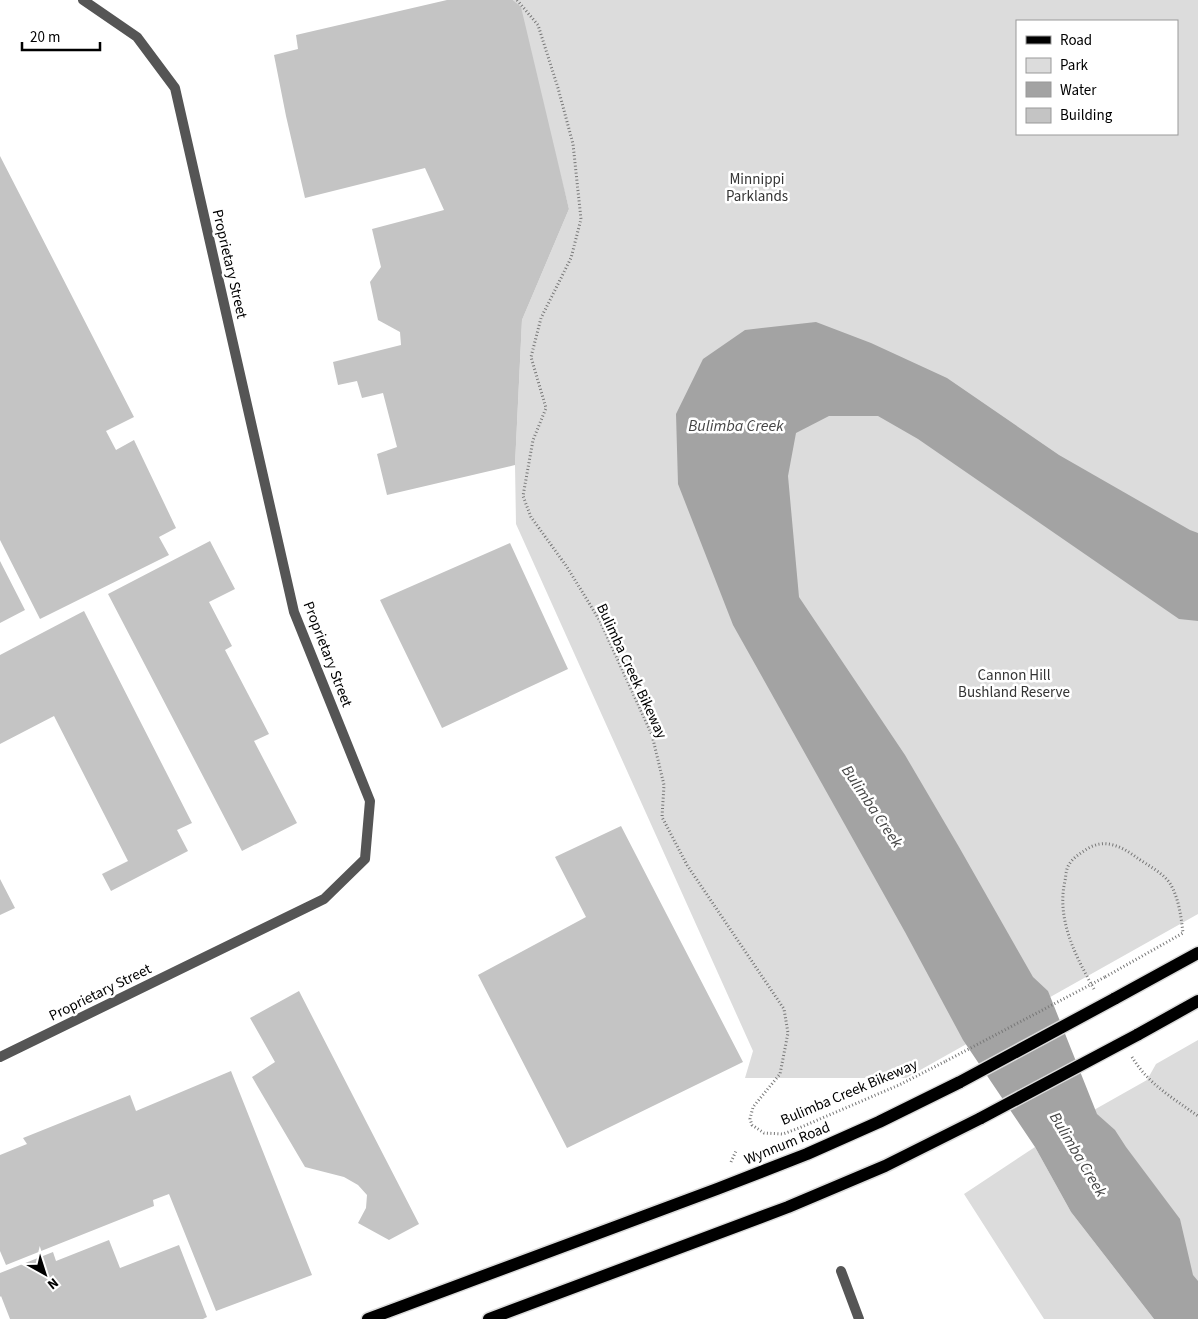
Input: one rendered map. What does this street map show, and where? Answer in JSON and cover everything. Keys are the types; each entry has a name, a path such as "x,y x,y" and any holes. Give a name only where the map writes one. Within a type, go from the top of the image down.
{"main road":[{"name":"Wynnum Road","path":"368,1319 807,1154 879,1122 960,1082 1198,953"},
{"path":"489,1319 788,1207 884,1166 981,1118 1198,1001"}],"street":[{"name":"Proprietary Street","path":"0,1057 324,899 365,859 370,801 294,612 175,88 137,37 83,0"},
{"path":"841,1271 859,1319"}],"path":[{"name":"Bulimba Creek Bikeway","path":"518,0 538,25 558,88 573,144 581,220 571,258 541,318 531,357 546,408 533,440 523,496 530,517 567,567 600,621 652,735 664,785 662,816 687,864 784,1009 788,1033 780,1074 753,1107 750,1114 752,1125 764,1133 783,1134 899,1085 946,1061 1105,977 1183,933 1179,906 1170,883 1127,851 1116,845 1103,843 1094,845 1075,857 1068,865 1063,888 1062,906 1068,932 1078,960 1096,994"},
{"path":"1130,1052 1139,1069 1149,1081 1198,1116"}],"green space":[{"name":"Minnippi Parklands","path":"513,0 1198,0 1198,914 906,1078 745,1078 753,1051 516,524 515,465 522,320 569,209 517,4"},
{"path":"1198,1040 1198,1319 1062,1128 1147,1080 1156,1064"},
{"path":"1035,1147 1071,1212 1154,1319 1044,1319 964,1194"}],"water":[{"name":"Bulimba Creek","path":"816,322 871,343 947,378 1059,455 1198,533 1198,621 1179,619 918,439 878,416 829,416 796,433 788,476 799,597 905,755 1033,977 1048,991 1097,1114 1115,1130 1180,1219 1193,1275 1198,1281 1198,1319 1154,1319 1071,1212 1035,1147 963,1040 905,932 733,625 678,484 676,414 703,359 745,330"}],"building":[{"path":"447,0 513,0 521,7 569,209 522,320 515,465 387,495 377,454 397,447 383,393 362,398 357,381 338,385 333,362 401,345 400,332 378,320 370,282 381,267 372,229 444,210 425,168 305,198 274,55 298,49 296,35"},
{"path":"0,156 134,417 106,431 116,450 134,440 176,528 159,537 169,555 40,619 0,540"},
{"path":"210,541 235,589 209,602 232,646 225,650 269,734 254,741 297,823 242,851 108,594"},
{"path":"510,543 568,669 442,728 380,600"},
{"path":"0,561 25,610 0,623"},
{"path":"84,611 192,823 177,830 188,851 111,891 102,874 128,861 54,716 0,744 0,655"},
{"path":"621,826 743,1062 567,1148 478,975 586,917 555,857"},
{"path":"0,879 15,908 0,915"},
{"path":"299,991 419,1224 389,1240 358,1223 366,1208 367,1195 358,1185 344,1177 305,1167 252,1077 275,1062 250,1018"},
{"path":"231,1071 312,1275 216,1311 169,1194 153,1200 154,1206 6,1265 0,1251 0,1155 27,1144 23,1138 130,1095 136,1111"},
{"path":"109,1240 120,1268 179,1245 207,1317 203,1319 10,1319 0,1297 0,1273 53,1252 56,1261"}],"park label":[{"name":"Cannon Hill Bushland Reserve","path":"1014,684"}]}
